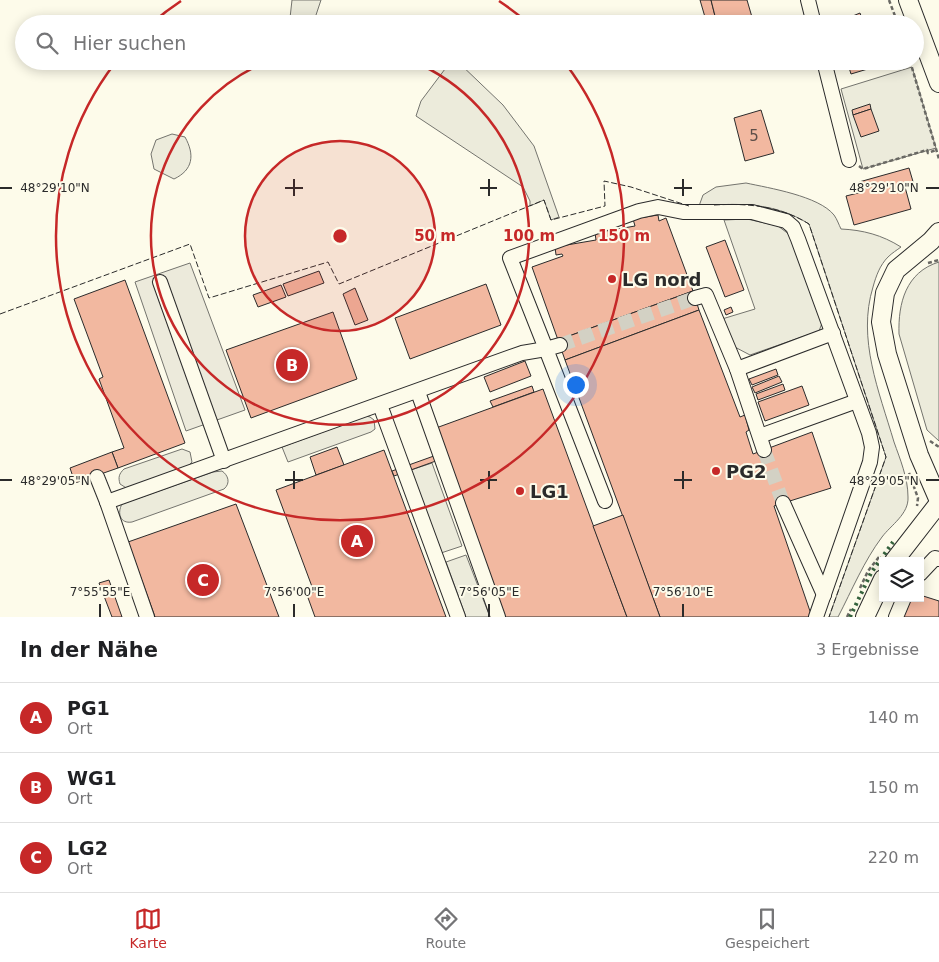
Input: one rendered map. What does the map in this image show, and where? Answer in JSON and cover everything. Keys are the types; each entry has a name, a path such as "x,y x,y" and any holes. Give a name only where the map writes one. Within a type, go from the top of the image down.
{"main road":[{"path":"908,0 914,15"},
{"path":"924,43 939,83"},
{"path":"897,557 939,502 919,455 887,354 881,322 885,293 896,270 936,238"},
{"path":"919,455 939,463"},
{"path":"865,617 879,587"}],"street":[{"path":"808,0 812,15"},
{"path":"826,70 850,160"},
{"path":"605,501 510,258 639,210 658,207 683,212 752,212 786,222 793,227 798,239 869,433 872,447 870,462 816,617"},
{"path":"160,282 224,462"},
{"path":"695,298 706,295 737,369 764,450"},
{"path":"737,369 833,333"},
{"path":"107,502 224,462 522,353 560,345"},
{"path":"418,392 498,617"},
{"path":"760,436 857,401"},
{"path":"380,405 458,617"},
{"path":"97,477 147,617"},
{"path":"783,503 824,595"},
{"path":"924,570 935,558 939,559"},
{"path":"896,617 902,602"}],"path":[{"path":"889,0 895,15"},
{"path":"913,70 939,159"},
{"path":"850,160 863,169 927,150 928,153 936,150"},
{"path":"922,267 939,260"},
{"path":"929,440 939,447"}],"shaded area":[{"path":"292,0 321,0 316,15 290,15"},
{"path":"444,70 466,70 503,105 534,146 559,217 551,220 544,200 530,206 530,201 523,187 416,116 421,101"},
{"path":"902,70 913,70 936,148 863,169 841,89"},
{"path":"172,134 185,137 191,156 188,167 174,179 154,169 151,154 156,140"},
{"path":"746,183 806,198 827,208 834,215 841,229 872,234 887,239 901,247 885,260 877,275 869,306 867,326 872,365 882,404 905,476 908,503 903,514 882,537 870,556 838,617 829,617 886,457 809,224 783,211 769,208 728,204 699,206 703,195 716,187"},
{"path":"747,219 778,226 790,235 824,318 819,331 750,355 731,345 722,319 755,309 724,220"},
{"path":"939,262 939,441 927,430 899,334 899,322 906,290 912,281 919,273"},
{"path":"190,263 245,410 186,431 135,282"},
{"path":"366,416 374,420 375,429 371,432 288,462 282,447"},
{"path":"182,449 190,452 192,462 186,468 128,489 120,484 119,476 124,469"},
{"path":"432,463 462,546 441,553 411,470"},
{"path":"222,471 228,479 224,489 132,522 122,520 120,511 122,504 213,472"},
{"path":"466,555 490,617 466,617 446,562"}],"building":[{"path":"700,0 711,0 715,15 704,15"},
{"path":"711,0 747,0 751,15 715,15"},
{"path":"850,70 864,70 851,74"},
{"path":"870,104 871,109 853,115 852,110"},
{"path":"871,109 879,131 861,137 853,115"},
{"path":"761,110 774,153 745,161 734,118"},
{"path":"909,168 914,185 905,187 911,209 854,225 846,196 862,192 859,182"},
{"name":"LG nord","path":"658,215 659,221 666,218 693,291 558,340 532,267 563,256 562,254 556,255 555,247 596,240 595,233 635,226 633,219"},
{"path":"725,240 744,290 725,297 706,247"},
{"path":"319,271 324,283 288,296 283,284"},
{"path":"125,280 185,443 118,468 112,452 124,448 99,379 103,377 74,299"},
{"path":"486,284 501,325 410,359 395,318"},
{"path":"281,285 286,297 258,307 253,295"},
{"path":"355,288 368,320 355,325 343,294"},
{"path":"693,291 699,310 565,360 558,340"},
{"path":"731,307 733,312 726,315 724,310"},
{"name":"PG2","path":"699,310 740,417 745,415 749,430 746,432 753,454 812,432 831,488 774,506 812,617 660,617 565,360"},
{"path":"333,312 357,379 251,418 226,350"},
{"path":"525,361 531,376 490,392 484,377"},
{"path":"776,369 778,375 752,385 749,379"},
{"path":"779,376 782,382 755,393 752,387"},
{"path":"783,384 785,390 758,400 756,394"},
{"path":"532,386 534,392 493,407 490,401"},
{"path":"802,386 809,405 765,421 758,402"},
{"name":"LG1","path":"543,389 627,617 505,617 436,428"},
{"path":"337,447 344,465 316,475 310,457"},
{"path":"384,450 446,617 315,617 307,595 314,592 276,490"},
{"path":"112,452 118,468 75,483 70,468"},
{"path":"445,452 447,457 394,476 392,471"},
{"path":"236,504 279,617 155,617 128,542"},
{"path":"623,515 660,617 627,617 593,526"},
{"path":"109,580 122,617 112,617 99,583"},
{"path":"924,596 939,601 939,617 903,617 907,602 924,602"}],"tunnel":[{"path":"560,345 695,298"},
{"path":"764,450 783,503"}],"hedge":[{"path":"850,617 871,573 893,542"}],"fence":[{"path":"0,314 190,244 209,298 328,262 339,284 544,200 551,220 605,206 604,181 631,187 689,206"},
{"path":"714,205 751,205 763,207 787,213 809,224 886,457 829,617"}],"place":[{"name":"LG nord","path":"612,279"},
{"name":"WG1","path":"292,365"},
{"name":"PG2","path":"716,471"},
{"name":"LG1","path":"520,491"},
{"name":"PG1","path":"357,541"},
{"name":"LG2","path":"203,580"}]}
